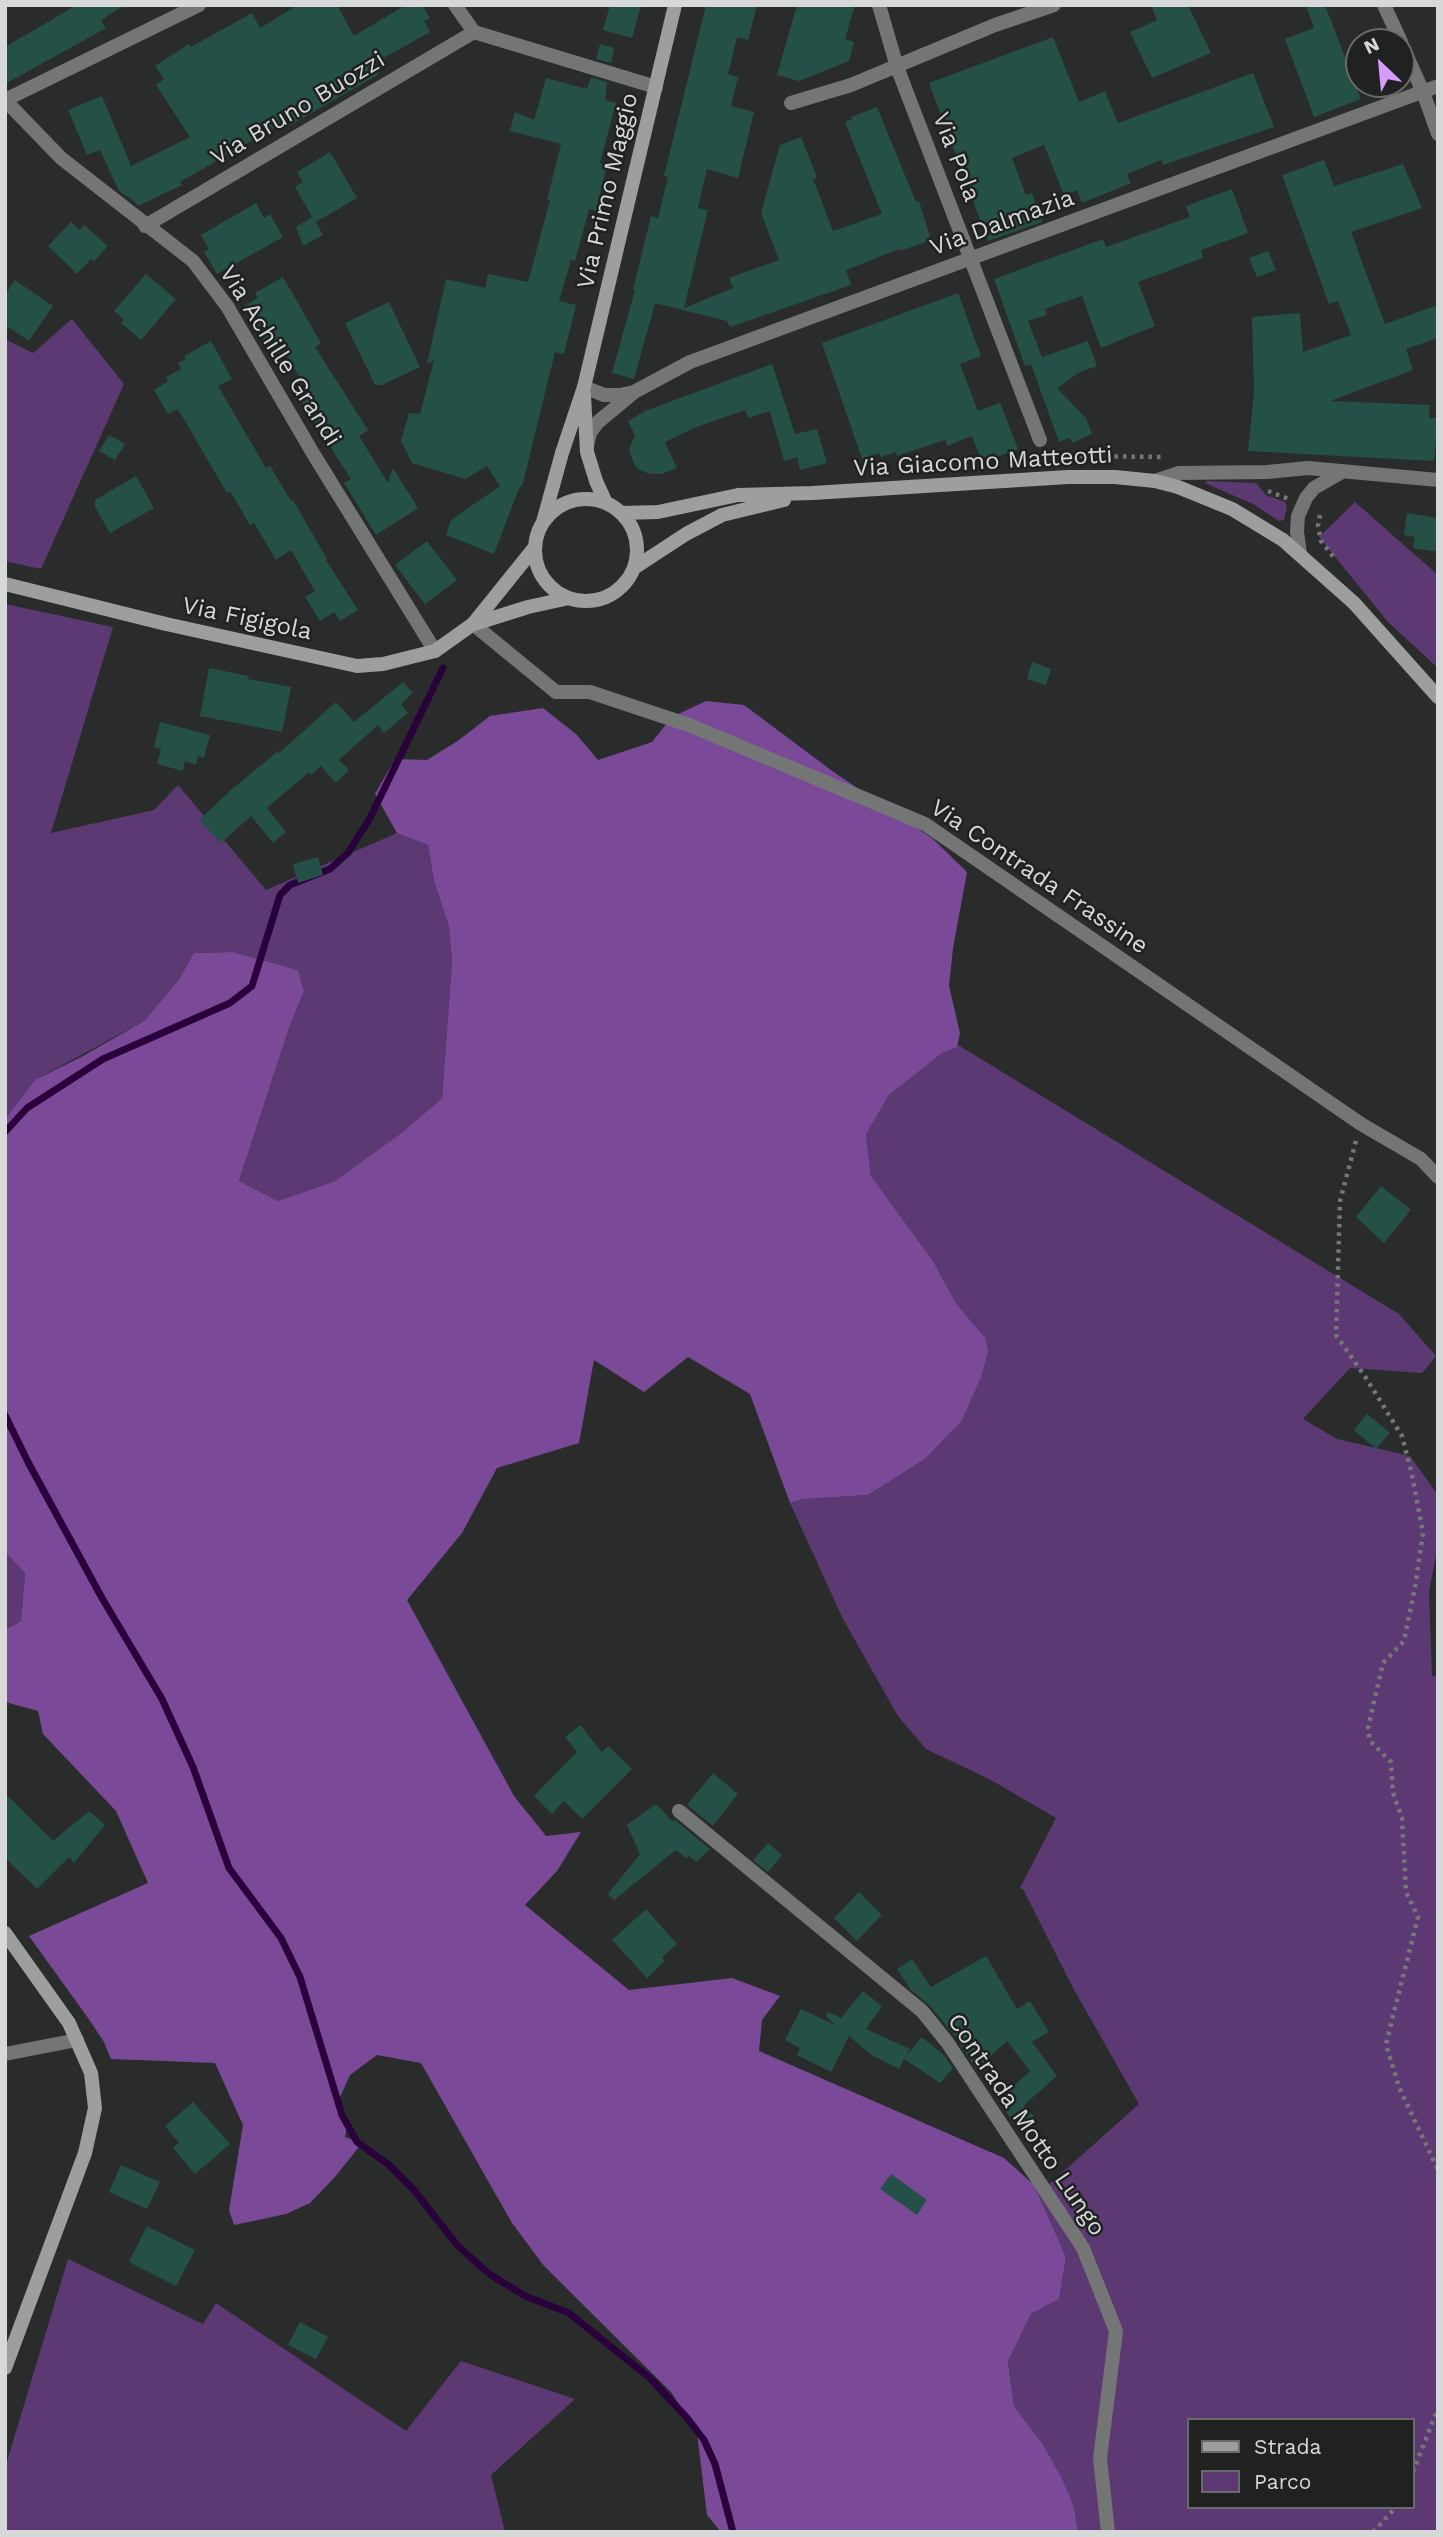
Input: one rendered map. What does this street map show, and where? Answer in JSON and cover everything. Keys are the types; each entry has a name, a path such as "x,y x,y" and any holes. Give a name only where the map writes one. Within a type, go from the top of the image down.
{"street":[{"path":"5,100 199,5"},
{"path":"455,5 474,32 656,87"},
{"name":"Via Primo Maggio","path":"543,522 584,387 674,5"},
{"name":"Via Pola","path":"879,5 897,67 1040,440"},
{"path":"790,103 851,85 995,25 1054,5"},
{"path":"1384,5 1395,28"},
{"name":"Via Bruno Buozzi","path":"145,226 474,32"},
{"path":"1415,74 1438,134"},
{"name":"Via Dalmazia","path":"584,387 604,394 634,392 690,362 1438,86"},
{"name":"Via Achille Grandi","path":"5,100 61,158 193,261 227,306 314,455 435,651"},
{"name":"Via Primo Maggio","path":"584,387 587,446 596,481 606,503"},
{"path":"587,446 590,433 598,422 634,392"},
{"name":"Via Giacomo Matteotti","path":"1155,481 1179,473 1267,472 1308,468 1438,480"},
{"path":"1300,554 1298,516 1306,498 1314,488 1343,472"},
{"name":"Via Giacomo Matteotti","path":"621,513 658,512 738,495 1068,477 1155,481 1178,487 1232,509 1260,524 1300,554 1354,603 1438,696"},
{"name":"Via Giacomo Matteotti","path":"634,568 686,534 722,515 813,493"},
{"path":"473,624 535,547 543,522 556,509 572,501 589,499 606,503 621,513 631,524 638,554 626,582 614,593 600,600 584,601 569,598 554,590 543,578 535,547"},
{"name":"Via Figigola","path":"5,584 166,624 357,666 383,664 435,651 473,624"},
{"path":"473,624 569,598"},
{"name":"Via Contrada Frassine","path":"473,624 556,692 590,692 689,725 925,824 1361,1124 1421,1159 1438,1177"},
{"name":"Contrada Motto Lungo","path":"679,1811 922,2011 947,2042 1083,2248 1116,2331 1100,2458 1108,2532"},
{"path":"5,1933 69,2023 90,2073 95,2108 85,2153 5,2368"},
{"path":"5,2054 77,2040"}],"path":[{"path":"1361,1124 1340,1201 1336,1335 1402,1436 1423,1533 1404,1641 1383,1663 1368,1728 1370,1741 1391,1762 1393,1793 1402,1818 1406,1892 1418,1917 1386,2044 1399,2087 1438,2170"},
{"path":"1415,2467 1438,2408"},
{"path":"1373,2532 1393,2509"}],"green space":[{"path":"72,319 124,384 41,569 5,561 5,339 33,353"},
{"path":"1207,481 1256,483 1266,495 1285,502 1287,506 1284,520 1279,521 1253,504 1207,484"},
{"path":"1355,502 1438,575 1438,668 1388,622 1319,537"},
{"path":"5,604 113,627 51,833 154,810 178,785 266,890 397,833 428,845 434,881 449,927 452,962 442,1098 404,1131 335,1181 278,1201 239,1181 289,1028 304,991 298,970 233,952 194,953 178,981 144,1021 35,1080 5,1119"},
{"path":"958,1045 1399,1314 1436,1356 1422,1373 1350,1368 1303,1419 1337,1439 1410,1456 1438,1495 1438,1545 1429,1592 1432,1676 1438,1677 1438,2532 1078,2532 1074,2507 1042,2443 1014,2406 1008,2361 1031,2314 1059,2299 1066,2257 1034,2185 1046,2187 1139,2104 1072,1986 1023,1889 1020,1888 1056,1818 991,1780 926,1749 898,1716 843,1619 790,1503 803,1499 868,1495 925,1459 961,1422 985,1337 957,1305 933,1261 871,1176 866,1133 889,1095 942,1053"},
{"path":"5,1552 25,1573 21,1621 5,1630"},
{"path":"68,2259 203,2324 216,2303 406,2431 461,2361 575,2399 491,2475 505,2532 5,2532 5,2468"}],"shaded area":[{"path":"706,701 744,705 835,773 932,838 967,872 949,986 960,1033 957,1047 942,1053 889,1095 866,1134 871,1176 933,1261 957,1305 985,1337 988,1351 981,1377 961,1422 925,1459 868,1495 803,1499 790,1503 750,1394 688,1357 644,1392 594,1360 579,1443 497,1468 462,1533 407,1600 514,1796 546,1836 581,1832 557,1871 525,1905 629,1990 732,1978 780,1996 762,2020 759,2051 1004,2158 1034,2185 1066,2257 1059,2299 1031,2314 1008,2361 1014,2406 1042,2443 1061,2477 1074,2507 1078,2532 721,2532 707,2515 697,2433 671,2392 544,2266 512,2223 421,2063 377,2055 350,2075 337,2104 347,2126 345,2137 362,2143 310,2203 286,2214 234,2225 229,2210 243,2125 215,2063 111,2059 104,2042 88,2018 29,1936 148,1883 116,1811 43,1734 38,1711 5,1702 5,1630 21,1621 25,1573 5,1552 5,1119 35,1080 144,1021 178,981 194,953 233,952 298,970 304,991 289,1028 239,1181 278,1201 335,1181 404,1131 442,1098 452,962 449,927 434,881 428,845 397,833 375,794 395,759 427,760 490,716 543,708 576,734 598,760 652,742 672,717"}],"building":[{"path":"77,5 125,5 101,20 106,28 5,84 5,47"},
{"path":"298,5 337,5 354,36 406,5 422,5 430,18 424,21 430,32 373,64 379,74 282,130 279,125 180,182 182,185 138,206 119,191 100,150 87,155 68,110 102,96 131,166 190,137 156,85 164,79 155,66 189,44 191,47 252,13 260,28"},
{"path":"610,5 641,5 632,38 603,30"},
{"path":"706,5 757,5 748,40 737,37 728,74 738,77 731,106 754,112 738,178 707,169 698,208 708,210 684,308 733,288 729,278 779,260 761,213 780,145 801,137 817,178 813,179 833,231 882,214 845,122 877,107 916,202 919,201 931,240 900,251 899,249 846,270 851,285 730,327 727,321 655,303 634,379 612,373 635,290 651,216 658,218 668,177 664,176"},
{"path":"797,5 855,5 845,39 854,42 849,61 799,81 777,75"},
{"path":"1151,5 1188,5 1211,53 1152,78 1130,32 1157,20"},
{"path":"1306,5 1325,5 1345,57 1345,98 1361,99 1314,117 1285,39 1314,28"},
{"path":"1053,37 1079,102 1105,91 1118,123 1253,73 1274,127 1163,165 1161,160 1127,174 1131,183 1082,203 1077,190 1064,195 1044,145 1012,158 1026,195 1032,193 1042,222 988,241 929,83"},
{"path":"600,44 614,48 611,63 596,59"},
{"path":"591,77 607,82 605,100 616,103 600,163 607,165 596,211 589,209 575,261 571,260 559,301 576,305 564,354 555,352 522,487 520,486 494,554 446,535 451,520 500,486 487,466 465,479 412,463 401,441 409,413 420,414 434,360 427,364 446,279 485,288 488,274 528,282 550,200 547,200 561,144 510,131 515,112 534,120 546,78 587,89"},
{"path":"330,152 357,198 316,222 323,235 303,246 296,227 312,217 295,187 303,182 297,172"},
{"path":"1324,160 1334,186 1403,164 1422,208 1351,232 1385,324 1438,305 1438,338 1406,349 1413,370 1330,401 1430,405 1429,418 1438,418 1434,461 1248,451 1254,392 1252,317 1300,313 1303,352 1351,335 1338,301 1329,304 1282,175"},
{"path":"1232,189 1248,233 1201,250 1203,258 1138,282 1155,326 1101,348 1082,296 1045,309 1047,315 1028,321 1042,357 1088,341 1097,366 1080,372 1057,388 1086,418 1092,434 1072,443 1070,438 1059,442 1031,364 1025,366 994,279 1103,239 1106,247 1190,217 1186,206"},
{"path":"256,203 264,218 270,214 283,237 217,274 204,252 209,249 201,235"},
{"path":"71,222 80,230 84,225 108,246 77,274 48,246"},
{"path":"1268,251 1276,270 1257,277 1249,258"},
{"path":"146,274 176,299 141,340 121,323 124,320 114,311"},
{"path":"283,277 321,343 315,347 368,430 359,436 388,483 393,468 418,508 376,535 344,483 351,479 298,396 307,390 287,356 277,362 244,306 258,298 255,293"},
{"path":"15,280 53,306 29,341 5,325 5,295"},
{"path":"958,293 981,356 960,364 978,411 1000,403 1018,449 996,457 994,453 981,459 972,436 947,446 945,440 897,456 896,452 881,457 879,453 862,459 822,343"},
{"path":"389,302 420,367 382,385 375,385 345,323"},
{"path":"211,341 232,379 218,386 266,468 270,466 291,501 293,500 326,560 358,610 340,621 334,612 320,621 305,597 315,591 291,550 276,560 254,523 250,525 230,491 227,493 178,409 168,414 154,390 168,381 166,377 181,369 178,363 186,359 184,356"},
{"path":"772,364 795,434 817,429 827,463 800,470 797,457 784,461 770,411 748,418 745,410 694,428 665,442 677,468 661,474 650,474 639,470 634,464 629,450 635,435 628,421 645,411"},
{"path":"109,435 125,444 115,460 99,451"},
{"path":"136,476 154,508 110,533 95,507 95,500"},
{"path":"1407,513 1438,518 1438,552 1413,548 1415,537 1404,535"},
{"path":"427,541 457,580 425,604 395,565"},
{"path":"1032,662 1051,669 1046,685 1027,679"},
{"path":"209,668 291,687 282,732 200,716"},
{"path":"403,682 413,693 401,704 408,713 384,733 378,725 339,760 349,770 336,783 321,766 311,775 309,772 267,808 286,832 273,843 251,816 221,843 199,820 336,702 354,722"},
{"path":"160,722 210,735 204,758 198,756 196,765 185,761 183,771 157,764 161,749 154,747"},
{"path":"318,857 323,875 298,883 293,864"},
{"path":"1381,1186 1411,1210 1384,1243 1356,1217"},
{"path":"1367,1414 1390,1433 1376,1449 1354,1430"},
{"path":"580,1725 602,1752 608,1746 632,1769 582,1819 564,1801 552,1814 534,1796 577,1752 565,1737"},
{"path":"713,1773 738,1794 713,1826 687,1805"},
{"path":"5,1793 53,1841 89,1811 105,1825 74,1863 69,1857 37,1889 5,1858"},
{"path":"656,1804 673,1822 675,1820 710,1849 696,1862 676,1850 614,1900 608,1894 640,1854 627,1825"},
{"path":"768,1843 782,1855 768,1872 753,1860"},
{"path":"859,1892 882,1915 857,1941 834,1918"},
{"path":"646,1909 677,1944 662,1957 665,1961 647,1978 612,1940"},
{"path":"986,1956 1017,2009 1030,2001 1049,2032 1032,2042 1057,2076 1024,2105 1036,2119 1021,2132 998,2101 1030,2071 1007,2041 976,2069 955,2036 929,2005 911,1990 897,1969 912,1959 931,1987"},
{"path":"863,1991 882,2006 866,2029 910,2049 905,2057 922,2037 944,2055 953,2068 940,2083 904,2059 899,2069 870,2054 849,2036 831,2072 797,2055 800,2048 785,2040 801,2009 835,2025 826,2016 828,2012 841,2018"},
{"path":"193,2102 230,2144 195,2174 173,2148 179,2143 165,2126"},
{"path":"121,2165 160,2182 147,2209 109,2192"},
{"path":"891,2174 927,2200 917,2215 880,2189"},
{"path":"147,2226 195,2250 176,2286 129,2262"},
{"path":"300,2322 328,2337 316,2359 288,2345"}],"waterway":[{"path":"5,1132 27,1108 103,1059 230,1003 252,986 280,895 290,885 330,869 348,853 370,818 443,668"},
{"path":"5,1415 102,1598 162,1699 193,1767 229,1868 281,1938 300,1977 342,2115 357,2142 389,2165 414,2190 457,2245 488,2273 525,2296 569,2313 650,2378 704,2440 715,2464 733,2532"}]}
